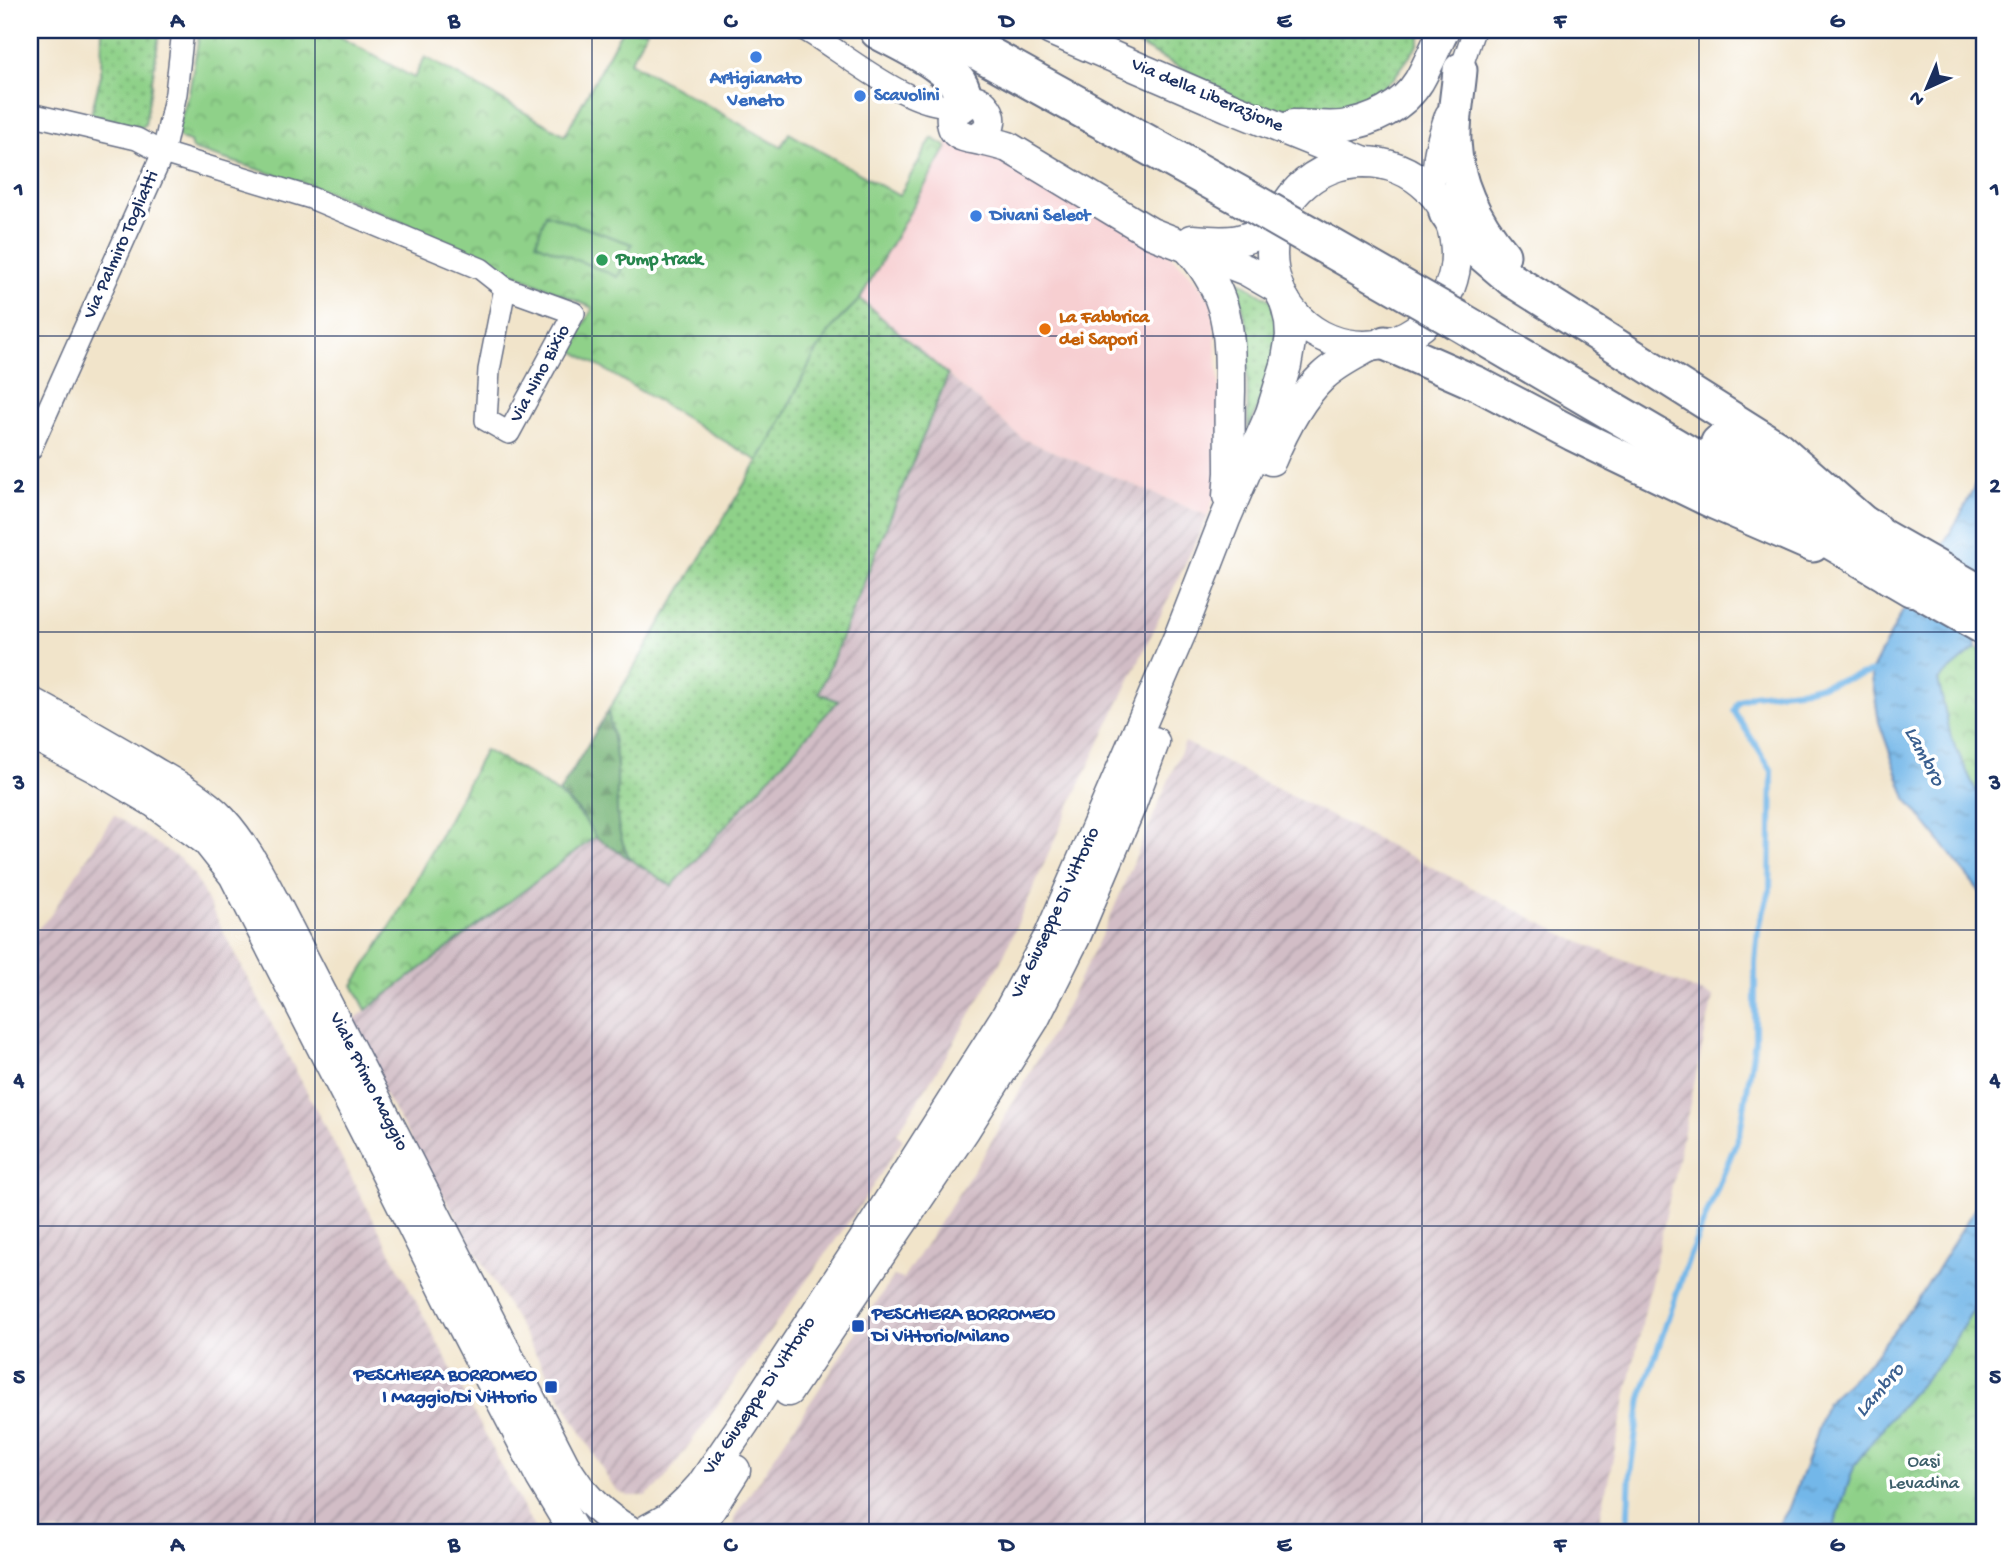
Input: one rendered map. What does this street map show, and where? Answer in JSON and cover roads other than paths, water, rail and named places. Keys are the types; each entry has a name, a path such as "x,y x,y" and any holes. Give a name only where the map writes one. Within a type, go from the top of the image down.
{"highway":[{"path":"879,30 943,67 959,85 968,118"},
{"path":"942,30 1251,186"},
{"path":"995,30 1464,312 1919,574"},
{"path":"1464,312 1873,531"}],"main road":[{"name":"Via della Liberazione","path":"1051,30 1365,162"},
{"path":"1272,125 1341,126 1373,118 1390,110 1419,82 1443,32"},
{"path":"1460,70 1454,125 1455,148 1457,167 1475,216 1492,242 1534,286 1614,345"},
{"path":"968,118 1008,147 1151,233 1246,270 1282,295 1305,324 1320,334 1353,345 1378,344 1404,337 1419,328 1443,301 1452,280 1456,257 1454,234 1441,205"},
{"path":"1282,295 1272,262 1272,246 1278,221 1295,192 1310,179 1340,165 1365,162 1399,169 1426,186 1455,229 1492,265 1778,448 1919,574 1981,615"},
{"path":"1176,243 1245,240 1265,232 1278,221"},
{"path":"1176,243 1198,259 1214,284 1229,331 1230,473 1226,519"},
{"name":"Via Giuseppe Di Vittorio","path":"643,1532 660,1524 701,1486 868,1234 1007,1015 1050,935 1181,632 1271,413 1286,365 1291,336 1290,321 1282,295"},
{"path":"1378,344 1478,384 1573,434 1714,502 1919,574"},
{"name":"Via Giuseppe Di Vittorio","path":"696,1532 965,1129 1034,1019 1074,937 1277,446 1297,409 1325,374 1346,359 1378,344"},
{"name":"Viale Primo Maggio","path":"30,702 89,733 203,803 238,841 279,911 564,1465 589,1501 609,1519 643,1532"},
{"name":"Viale Primo Maggio","path":"30,733 154,802 207,841 234,875 541,1478 574,1532"}],"street":[{"name":"Via Palmiro Togliatti","path":"30,450 163,153 176,93 183,30"},
{"path":"805,30 891,86 936,104 952,106 968,118"},
{"path":"1441,205 1432,178 1433,158 1474,30"},
{"name":"Via Nino Bixio","path":"30,114 137,139 163,153 311,198 481,269 505,288 574,313 509,433 486,420 489,370 505,288"}],"water":[{"name":"Lambro","path":"1984,466 1984,581 1973,598 1976,648 1938,680 1951,738 1984,803 1984,897 1906,798 1879,722 1871,672 1900,616 1960,516"},
{"name":"Lambro","path":"1984,1193 1984,1291 1945,1356 1888,1421 1855,1464 1832,1532 1774,1532 1788,1510 1826,1403 1872,1359 1920,1297"}],"waterway":[{"path":"1627,1532 1630,1473 1641,1398 1688,1260 1740,1133 1755,1041 1755,962 1758,929 1770,890 1772,771 1734,711 1738,702 1753,695 1807,689 1876,671"}],"place":[{"name":"Artigianato Veneto","path":"756,57"},
{"name":"Scavolini","path":"860,96"},
{"name":"Divani Select","path":"976,216"},
{"name":"Pump track","path":"602,260"},
{"name":"La Fabbrica dei Sapori","path":"1045,329"},
{"name":"PESCHIERA BORROMEO Di Vittorio/Milano","path":"858,1326"},
{"name":"PESCHIERA BORROMEO I Maggio/Di Vittorio","path":"551,1387"}],"park label":[{"name":"Oasi Levadina","path":"1924,1473"}]}
